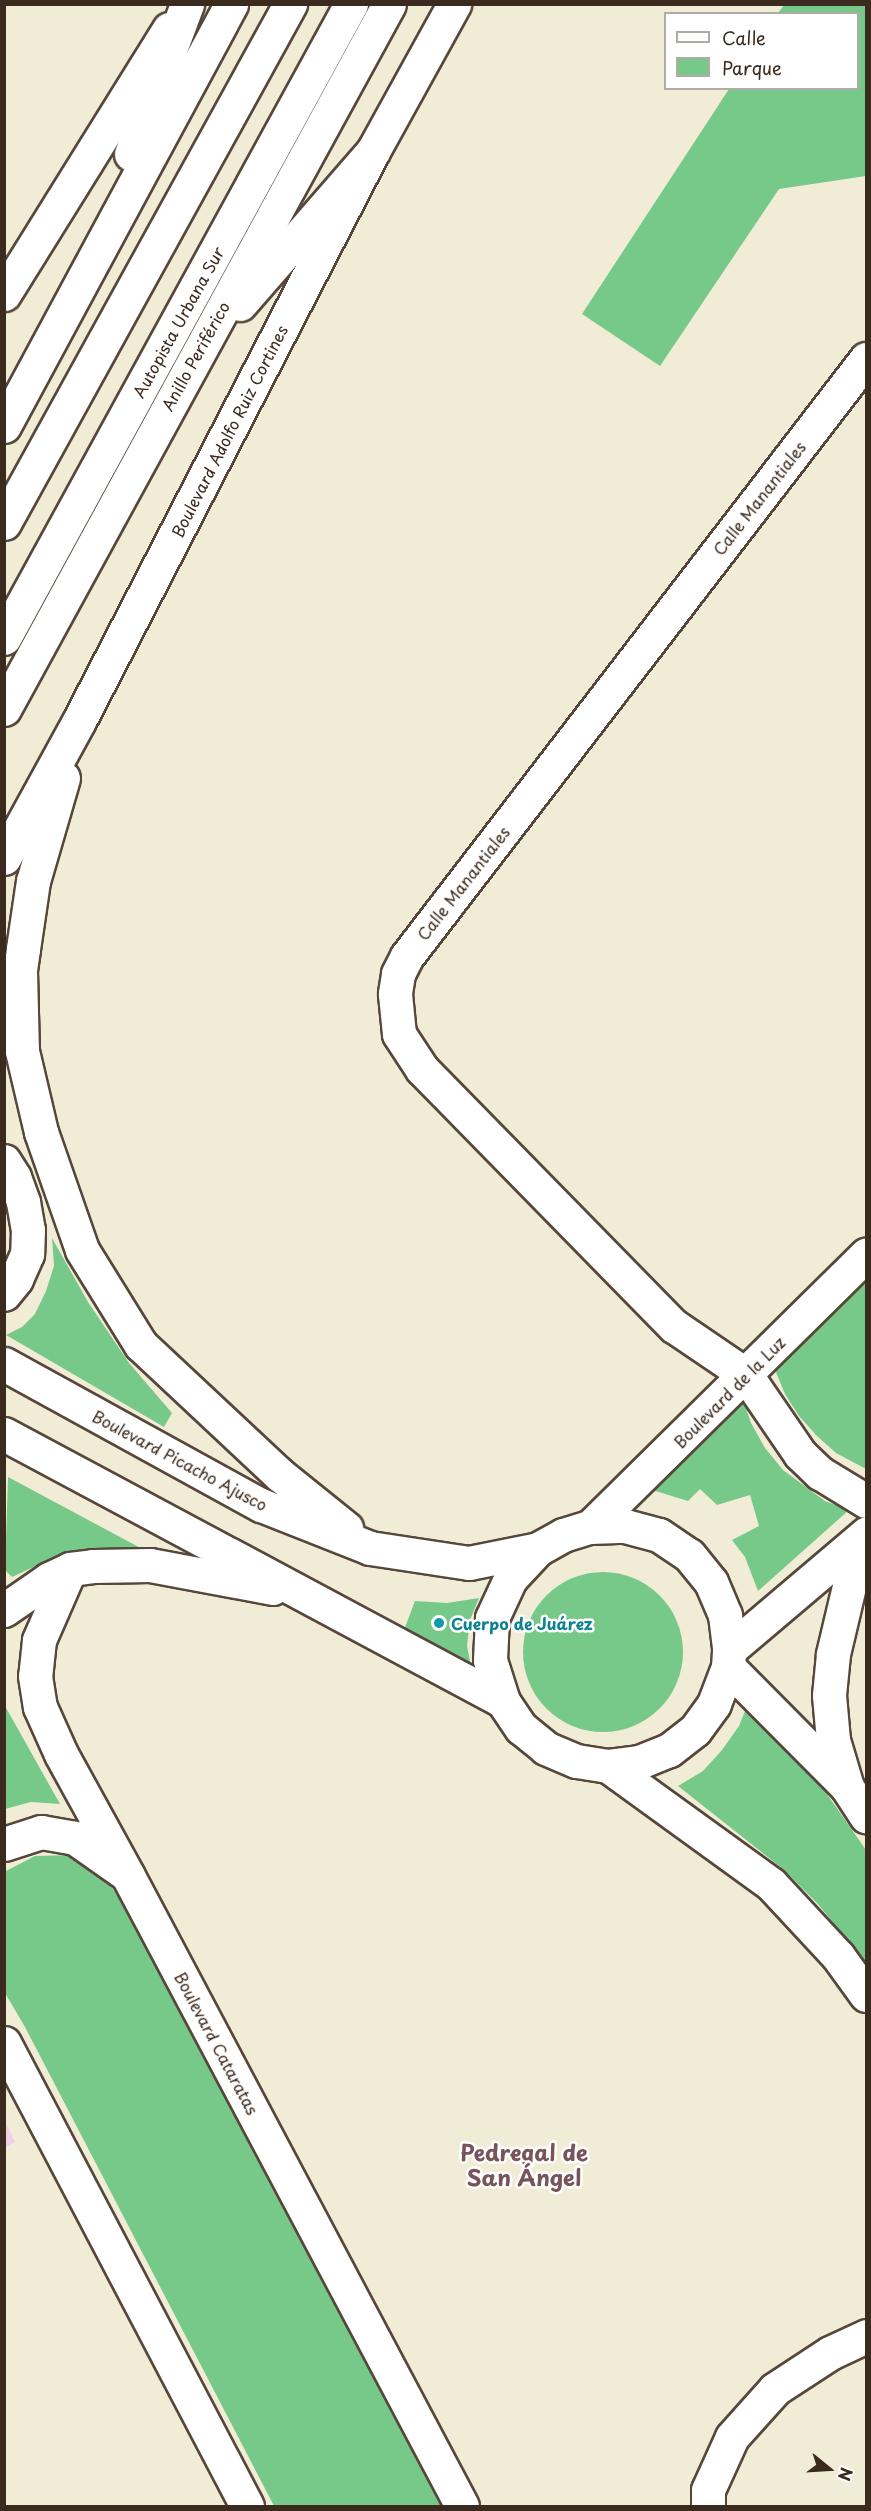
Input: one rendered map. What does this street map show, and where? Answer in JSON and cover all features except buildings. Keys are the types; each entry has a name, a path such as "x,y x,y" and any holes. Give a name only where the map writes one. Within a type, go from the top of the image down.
{"main road":[{"path":"87,272 186,4"},
{"path":"4,294 186,4"},
{"path":"4,426 231,4"},
{"path":"4,523 290,4"},
{"name":"Autopista Urbana Sur","path":"4,638 351,4"},
{"name":"Anillo Periférico","path":"4,709 389,4"},
{"name":"Boulevard Adolfo Ruiz Cortines","path":"4,858 79,722 373,151 454,4"},
{"path":"197,352 373,151"},
{"name":"Calle Manantiales","path":"746,1376 674,1326 422,1069 399,1034 395,994 398,974 407,956 867,359"},
{"path":"79,722 33,881 20,971 22,1050 41,1132 82,1250 141,1345 280,1475 370,1548"},
{"path":"4,1161 14,1177 23,1202 28,1230 27,1254 16,1279 4,1294"},
{"name":"Boulevard de la Luz","path":"590,1527 867,1255"},
{"name":"Boulevard Picacho Ajusco","path":"4,1364 261,1505 370,1548 469,1563 538,1549"},
{"path":"746,1376 800,1454 820,1473 867,1501"},
{"path":"4,1434 502,1701"},
{"path":"625,1526 658,1535 689,1555 711,1582 725,1615 728,1659 714,1704 695,1730 669,1750 640,1762 608,1766 576,1761 546,1748 521,1728 502,1701 490,1660 492,1618 510,1580 538,1549 562,1535 590,1527 625,1526"},
{"path":"728,1659 863,1537"},
{"path":"848,1787 833,1740 829,1695 833,1654 863,1537"},
{"path":"4,1611 28,1592 70,1569 116,1564 150,1565 297,1591"},
{"name":"Boulevard Cataratas","path":"70,1569 39,1640 35,1676 40,1707 61,1754 462,2506"},
{"path":"728,1659 848,1787 867,1816"},
{"path":"608,1766 771,1884 832,1949 867,1995"},
{"path":"4,1844 40,1832 75,1838 128,1876"},
{"path":"4,2043 247,2506"},
{"path":"708,2506 708,2490 732,2437 775,2389 830,2353 867,2336"}],"shaded area":[{"path":"5,2121 15,2142 4,2148"}],"green space":[{"path":"784,5 866,5 866,176 779,189 660,366 582,314 728,90 859,90 859,12 779,12"},
{"path":"52,1238 88,1302 129,1363 172,1413 164,1427 6,1335 22,1327 35,1314 46,1291 54,1266"},
{"path":"866,1278 866,1469 836,1453 817,1436 799,1416 785,1394 775,1370"},
{"path":"742,1397 751,1423 765,1448 783,1470 825,1501 849,1510 758,1591 745,1557 732,1540 759,1526 750,1495 717,1505 700,1489 688,1501 649,1489"},
{"path":"8,1477 148,1552 93,1551 51,1559 12,1577 5,1570"},
{"path":"603,1572 619,1573 634,1578 648,1585 660,1595 670,1607 677,1621 682,1636 682,1668 677,1683 670,1697 660,1709 648,1719 634,1726 619,1731 603,1732 587,1731 572,1726 558,1719 546,1709 536,1697 529,1683 524,1668 523,1652 524,1636 529,1621 536,1607 546,1595 558,1585 572,1578 587,1573"},
{"path":"479,1598 470,1620 467,1646 471,1666 404,1630 415,1601 447,1603"},
{"path":"749,1701 818,1781 866,1850 866,1964 818,1904 783,1869 678,1786 703,1771 722,1750 739,1726"},
{"path":"4,1706 60,1804 31,1802 5,1809"},
{"path":"72,1855 109,1883 139,1929 444,2506 274,2506 25,2027 5,1993 4,1872 35,1856"}],"place":[{"name":"Cuerpo de Juárez","path":"439,1623"}],"district":[{"name":"Pedregal de San Ángel","path":"524,2164"}]}
